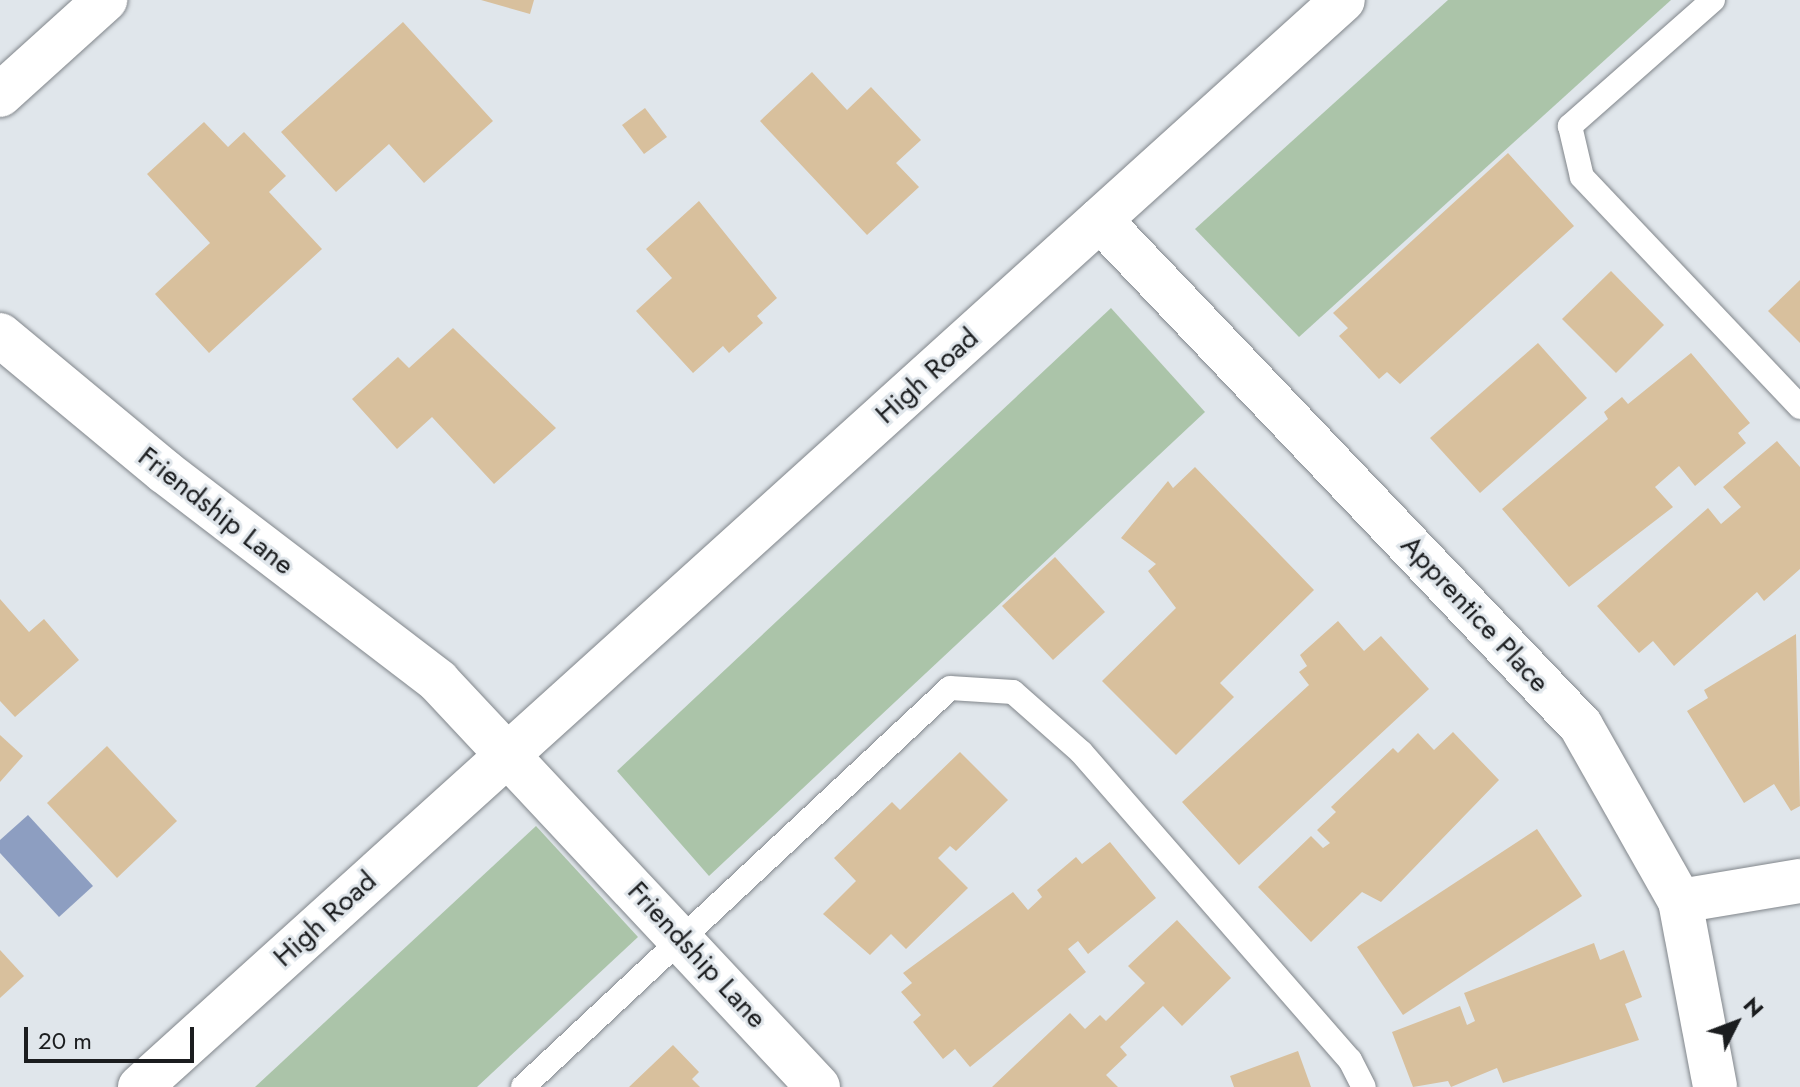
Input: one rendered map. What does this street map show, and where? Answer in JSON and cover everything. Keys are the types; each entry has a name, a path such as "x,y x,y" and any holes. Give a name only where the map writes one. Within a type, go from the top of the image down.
{"street":[{"path":"0,95 105,0"},
{"name":"High Road","path":"140,1087 1343,0"},
{"name":"Apprentice Place","path":"1100,220 1581,726 1680,901 1715,1087"},
{"name":"Friendship Lane","path":"0,335 165,472 438,681 511,752 818,1087"},
{"path":"1680,901 1800,881"}],"lane":[{"path":"1713,0 1570,126 1582,177 1800,407"},
{"path":"523,1087 680,937 950,688 1013,692 1081,752 1350,1060 1364,1087"}],"green space":[{"path":"1448,0 1671,0 1299,337 1195,229"},
{"path":"1111,308 1205,412 709,876 617,771"},
{"path":"536,826 638,937 477,1087 255,1087"}],"water":[{"path":"28,815 93,886 59,917 0,853 0,840"}],"building":[{"path":"481,0 534,0 530,14"},
{"path":"403,22 493,121 424,183 389,144 336,192 281,132"},
{"path":"812,72 847,110 871,87 921,140 896,163 919,187 867,235 760,121"},
{"path":"645,108 667,137 644,154 622,125"},
{"path":"204,122 228,147 244,132 286,176 269,192 322,249 209,353 155,294 210,243 147,174"},
{"path":"1508,153 1574,226 1400,384 1387,372 1379,379 1339,336 1348,328 1333,313"},
{"path":"699,201 777,298 757,316 763,323 729,353 723,346 693,373 636,311 672,278 646,249"},
{"path":"1611,271 1664,325 1616,373 1562,319"},
{"path":"1800,280 1800,343 1768,311"},
{"path":"453,328 556,428 494,484 432,417 397,449 352,399 398,357 409,368"},
{"path":"1538,343 1587,398 1480,493 1430,438"},
{"path":"1691,353 1750,423 1738,433 1746,443 1695,486 1679,466 1655,487 1673,507 1569,587 1502,509 1608,419 1604,412 1622,397 1628,404"},
{"path":"1777,441 1800,467 1800,569 1764,601 1757,592 1674,666 1653,641 1639,653 1597,606 1708,508 1721,524 1741,507 1723,487"},
{"path":"1195,467 1314,590 1220,683 1234,697 1176,755 1102,681 1176,608 1148,571 1156,564 1121,538 1168,481 1173,488"},
{"path":"1055,557 1105,612 1053,660 1002,606"},
{"path":"0,599 29,632 44,619 79,660 15,717 0,701"},
{"path":"1338,621 1364,651 1381,636 1429,689 1239,865 1182,802 1309,685 1299,672 1307,666 1300,655"},
{"path":"1796,634 1800,806 1791,811 1774,784 1744,803 1687,711 1708,698 1704,690"},
{"path":"1453,732 1499,780 1381,902 1362,892 1311,942 1258,887 1311,836 1323,848 1330,843 1317,830 1336,812 1331,807 1393,748 1398,753 1418,733 1434,750"},
{"path":"0,735 23,756 0,782"},
{"path":"107,746 177,821 117,878 47,803"},
{"path":"960,752 1008,800 956,851 950,846 938,858 968,888 906,949 891,934 870,955 823,914 856,881 834,858 892,802 900,810"},
{"path":"1537,829 1582,896 1403,1015 1357,947"},
{"path":"1110,842 1156,898 1088,954 1078,941 1068,949 1086,972 970,1067 955,1049 943,1059 913,1022 921,1015 901,992 912,983 903,973 1013,892 1028,910 1042,897 1037,890 1076,857 1082,864"},
{"path":"1177,920 1231,978 1182,1026 1163,1006 1120,1047 1127,1055 1106,1075 1118,1087 992,1087 1070,1013 1085,1029 1100,1015 1106,1021 1145,983 1128,966"},
{"path":"1594,943 1600,960 1624,950 1642,997 1625,1004 1639,1040 1503,1083 1497,1068 1451,1087 1448,1081 1413,1087 1392,1032 1460,1006 1467,1025 1475,1021 1464,993"},
{"path":"0,950 24,976 0,998"},
{"path":"673,1045 699,1072 692,1079 700,1087 629,1087"},
{"path":"1298,1051 1311,1087 1234,1087 1230,1076"}]}
